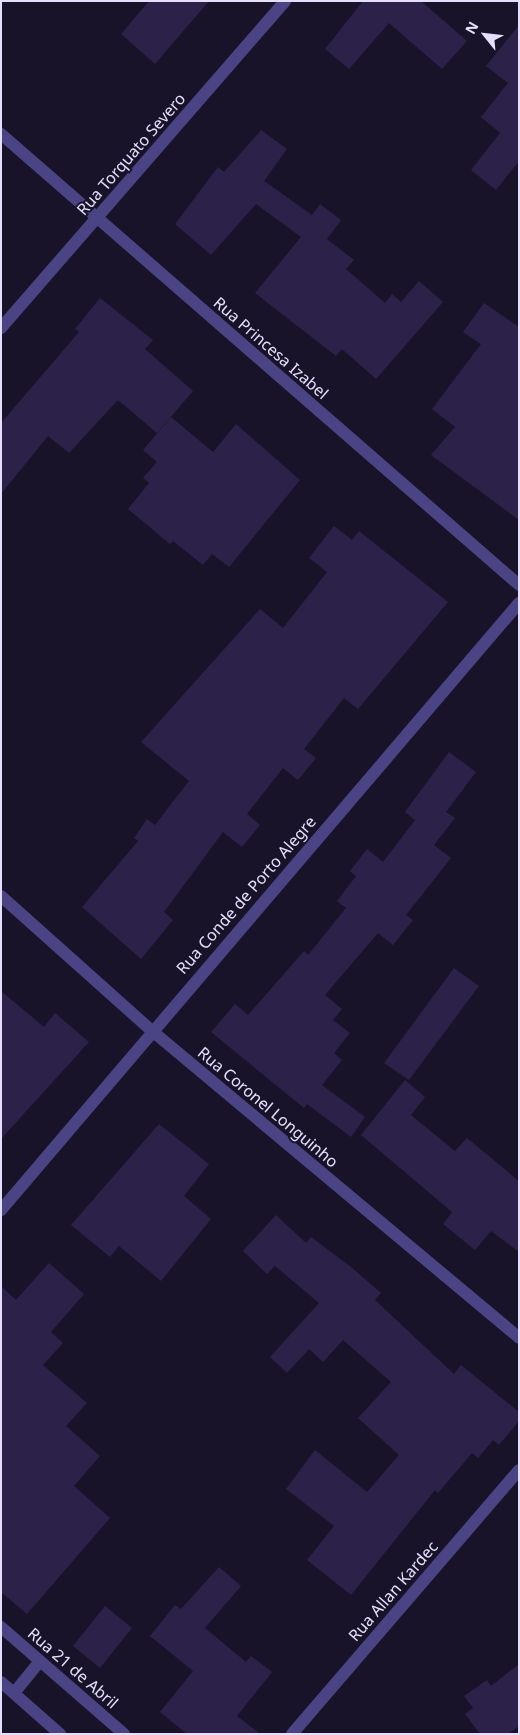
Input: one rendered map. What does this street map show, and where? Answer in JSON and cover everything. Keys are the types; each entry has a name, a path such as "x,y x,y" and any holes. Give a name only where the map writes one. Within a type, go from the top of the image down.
{"street":[{"name":"Rua Torquato Severo","path":"1,328 285,1"},
{"name":"Rua Princesa Izabel","path":"1,134 519,585"},
{"name":"Rua Conde de Porto Alegre","path":"1,1210 151,1030 519,603"},
{"name":"Rua Coronel Longuinho","path":"1,896 151,1030 519,1338"},
{"name":"Rua Allan Kardec","path":"292,1734 519,1470"},
{"name":"Rua 21 de Abril","path":"1,1627 124,1734"},
{"path":"14,1693 40,1661"},
{"path":"1,1682 60,1734"}],"building":[{"path":"149,1 209,1 155,64 121,34"},
{"path":"363,1 421,1 467,41 442,69 389,23 349,69 325,49"},
{"path":"519,25 519,161 496,190 471,170 500,133 481,117 508,83 486,66"},
{"path":"261,130 287,149 264,181 312,215 320,204 341,220 327,239 354,260 346,269 385,303 392,294 401,302 419,281 443,302 376,379 342,349 336,356 255,293 301,237 256,204 211,255 175,224 218,167 224,172"},
{"path":"100,298 153,340 145,349 193,391 157,433 118,400 69,453 48,436 1,494 1,423 79,332 75,329"},
{"path":"484,303 519,327 519,520 431,455 455,427 432,409 481,344 463,332"},
{"path":"171,417 213,452 236,424 300,480 229,567 212,554 203,565 173,541 170,544 128,509 149,483 143,478 157,462 143,450"},
{"path":"334,526 352,540 359,531 448,602 358,709 344,698 304,749 316,758 298,780 283,768 247,814 260,825 242,847 223,832 164,912 173,920 141,959 82,907 138,841 134,838 147,819 155,825 189,781 141,742 260,609 283,628 327,572 309,558"},
{"path":"449,752 476,772 446,812 455,818 434,845 451,858 406,915 413,920 393,945 378,933 325,995 342,1009 333,1020 350,1033 334,1053 342,1060 322,1085 365,1117 351,1137 307,1104 304,1108 211,1032 235,1004 248,1015 304,951 308,955 346,908 337,901 356,876 350,871 367,849 383,862 415,820 405,812"},
{"path":"454,968 479,986 409,1080 384,1063"},
{"path":"1,991 44,1027 55,1013 89,1042 1,1139"},
{"path":"405,1080 425,1097 411,1115 455,1151 467,1138 519,1181 519,1252 491,1231 475,1250 443,1224 452,1212 361,1135"},
{"path":"159,1124 209,1164 184,1196 211,1219 161,1281 119,1246 110,1257 71,1225"},
{"path":"276,1215 306,1243 311,1237 351,1267 381,1293 375,1300 454,1374 461,1365 519,1412 519,1421 499,1445 493,1440 478,1458 472,1453 438,1493 435,1490 351,1595 307,1560 334,1526 286,1489 315,1450 367,1492 399,1455 358,1418 391,1382 343,1340 323,1362 309,1349 287,1373 270,1357 319,1303 275,1266 267,1274 243,1251"},
{"path":"49,1263 84,1294 51,1332 63,1343 43,1365 87,1403 66,1426 100,1456 74,1486 110,1518 27,1614 1,1592 1,1286 16,1300"},
{"path":"219,1567 241,1586 205,1628 246,1662 251,1656 272,1672 237,1716 260,1734 187,1734 160,1712 193,1671 150,1636 175,1605 181,1609"},
{"path":"105,1606 132,1628 100,1668 73,1646"},
{"path":"519,1664 519,1726 508,1734 480,1734 465,1714 473,1708 464,1696 487,1680 491,1686"}]}
